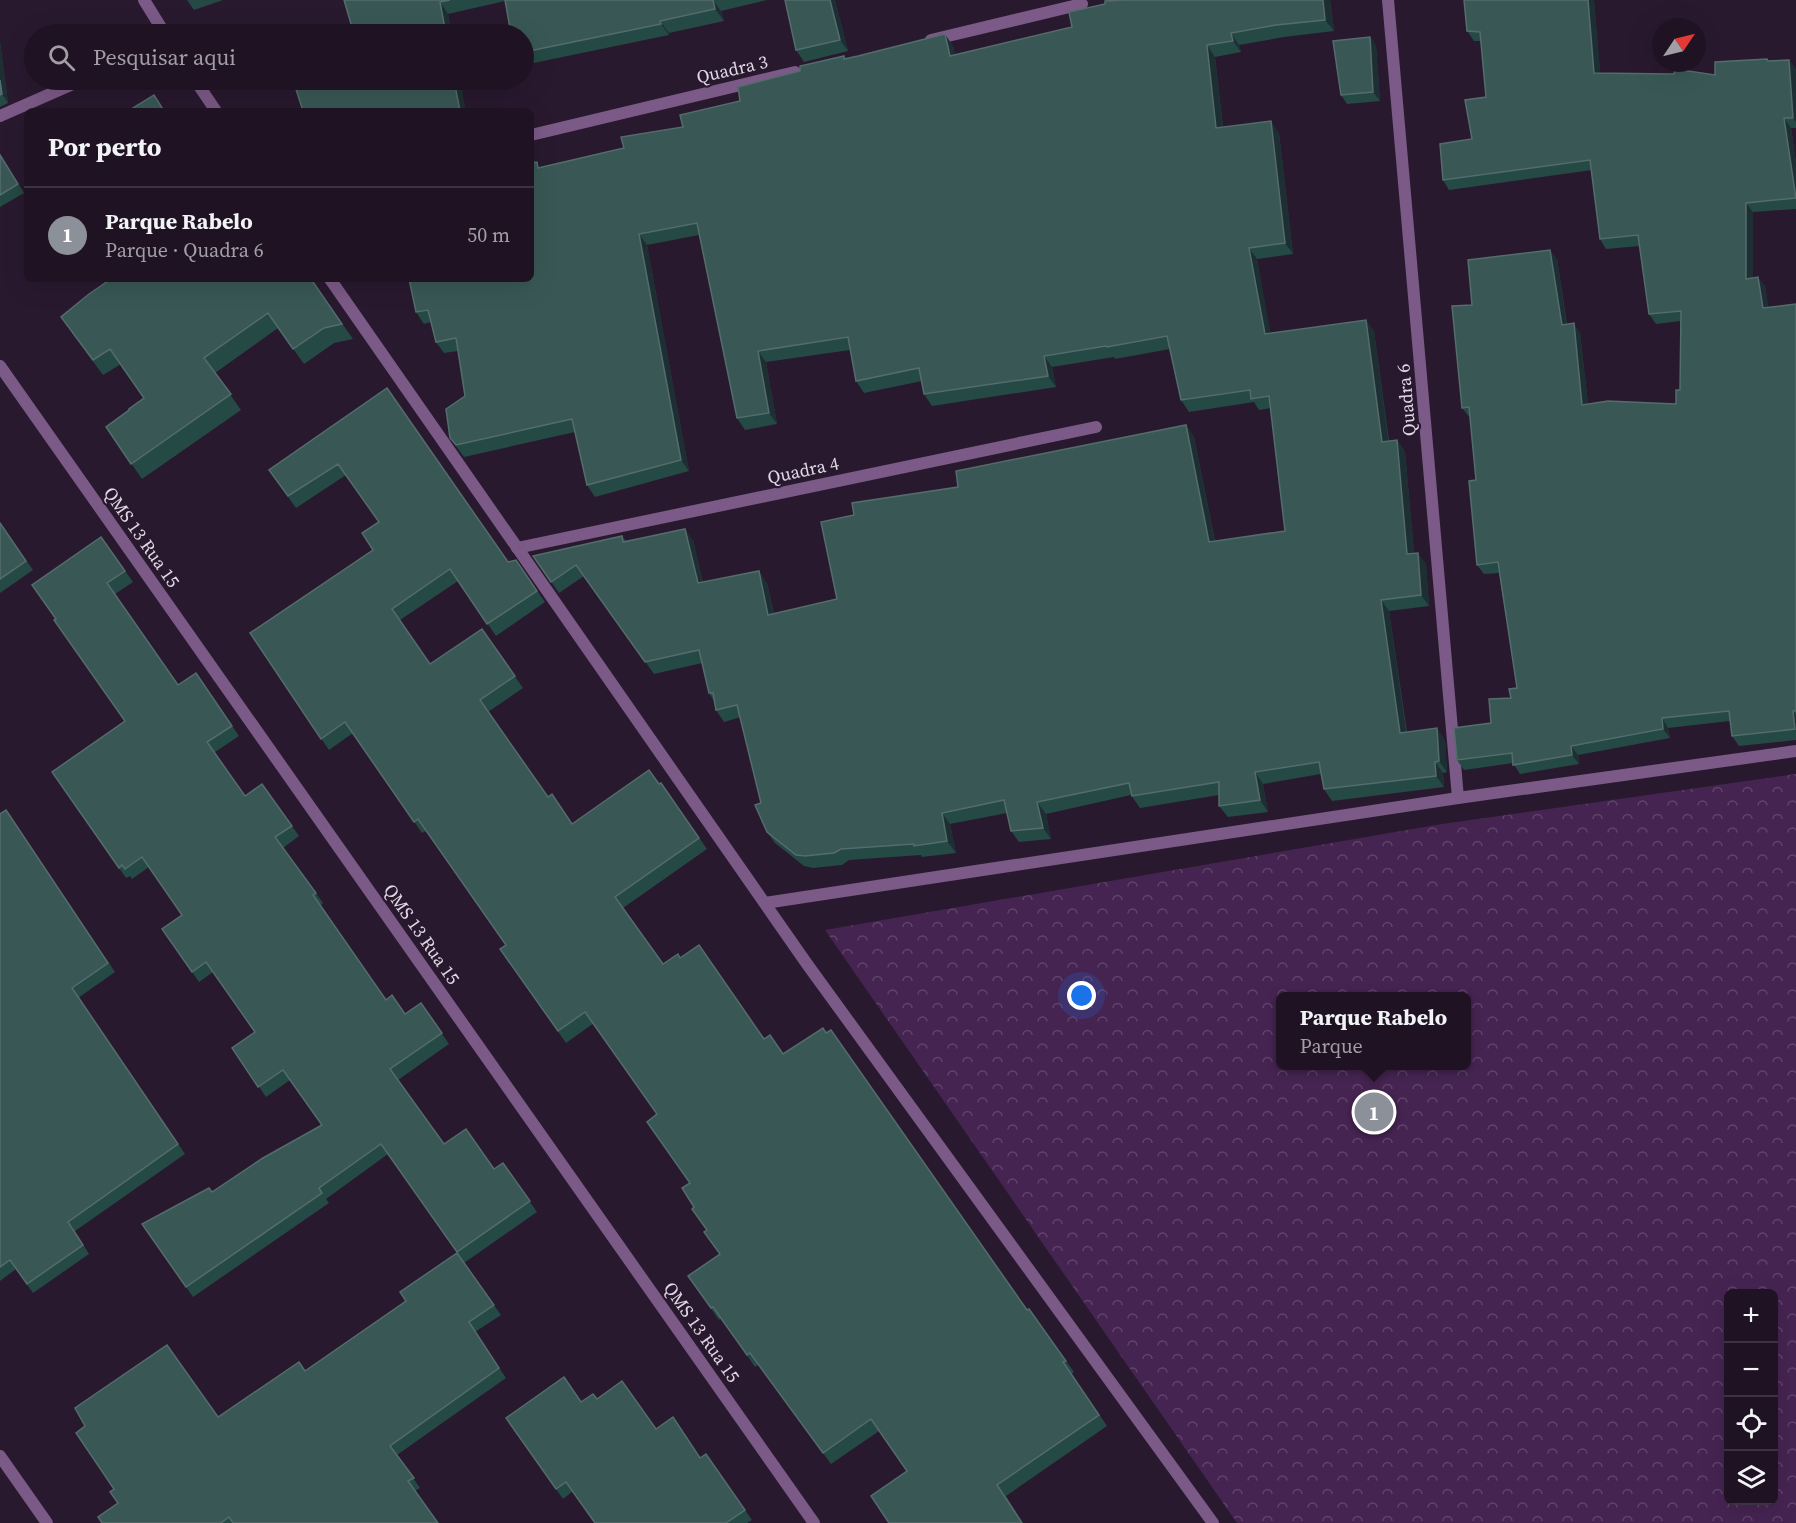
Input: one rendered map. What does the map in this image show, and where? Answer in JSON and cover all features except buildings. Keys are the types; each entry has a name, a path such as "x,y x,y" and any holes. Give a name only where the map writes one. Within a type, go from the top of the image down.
{"street":[{"path":"144,0 159,24"},
{"name":"Quadra 6","path":"1388,0 1458,798"},
{"path":"921,42 1082,4"},
{"name":"Quadra 3","path":"534,134 807,70"},
{"path":"0,116 59,90"},
{"path":"202,90 214,108"},
{"path":"332,282 820,983 1213,1523"},
{"name":"QMS 13 Rua 15","path":"0,366 814,1523"},
{"name":"Quadra 4","path":"516,548 1096,427"},
{"path":"765,903 1458,798 1796,751"},
{"path":"0,1456 47,1523"}],"green space":[{"path":"1796,774 1796,1523 1237,1523 825,930 1442,824"}],"place":[{"name":"Parque Rabelo","path":"1374,1112"}]}
